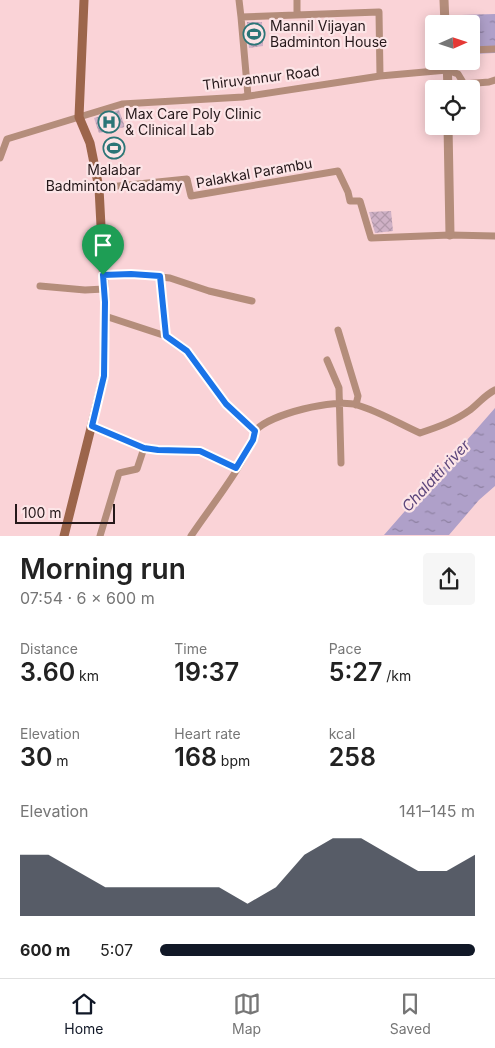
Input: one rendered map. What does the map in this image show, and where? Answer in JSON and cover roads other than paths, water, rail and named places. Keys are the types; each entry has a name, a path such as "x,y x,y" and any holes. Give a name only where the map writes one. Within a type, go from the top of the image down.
{"main road":[{"path":"64,536 104,376 105,316 99,188 90,143 79,117 84,0"}],"street":[{"path":"239,0 248,96"},
{"path":"297,0 297,14"},
{"path":"444,0 445,15"},
{"path":"241,17 379,12 380,76"},
{"path":"480,50 495,49"},
{"name":"Thiruvannur Road","path":"2,145 7,139 122,104 248,96 425,69"},
{"path":"452,70 458,74 464,84 495,80"},
{"path":"448,135 450,235 495,236"},
{"path":"0,158 2,145"},
{"name":"Palakkal Parambu","path":"99,188 188,180 191,196 338,171 350,201 360,201 371,238 450,235"},
{"path":"103,275 160,276 209,292 252,301"},
{"path":"160,276 166,336"},
{"path":"40,286 85,290 104,289"},
{"path":"105,316 166,336 187,351 226,404 255,431"},
{"path":"338,330 358,396 356,404"},
{"path":"327,360 339,388 341,403 341,463"},
{"path":"191,536 236,468 253,440 255,431 287,413 341,403 356,404 420,433 443,426 470,410 486,395 495,390"},
{"path":"92,426 144,448 200,451 236,468"},
{"path":"100,536 119,473 137,469 144,448"}],"water":[{"path":"495,14 495,53 480,54 480,15 461,15"},
{"name":"Chalatti river","path":"495,408 495,486 479,500 449,535 384,535"}],"place":[{"name":"Mannil Vijayan Badminton House","path":"254,34"},
{"name":"Max Care Poly Clinic & Clinical Lab","path":"109,122"},
{"name":"Malabar Badminton Acadamy","path":"114,148"}]}
